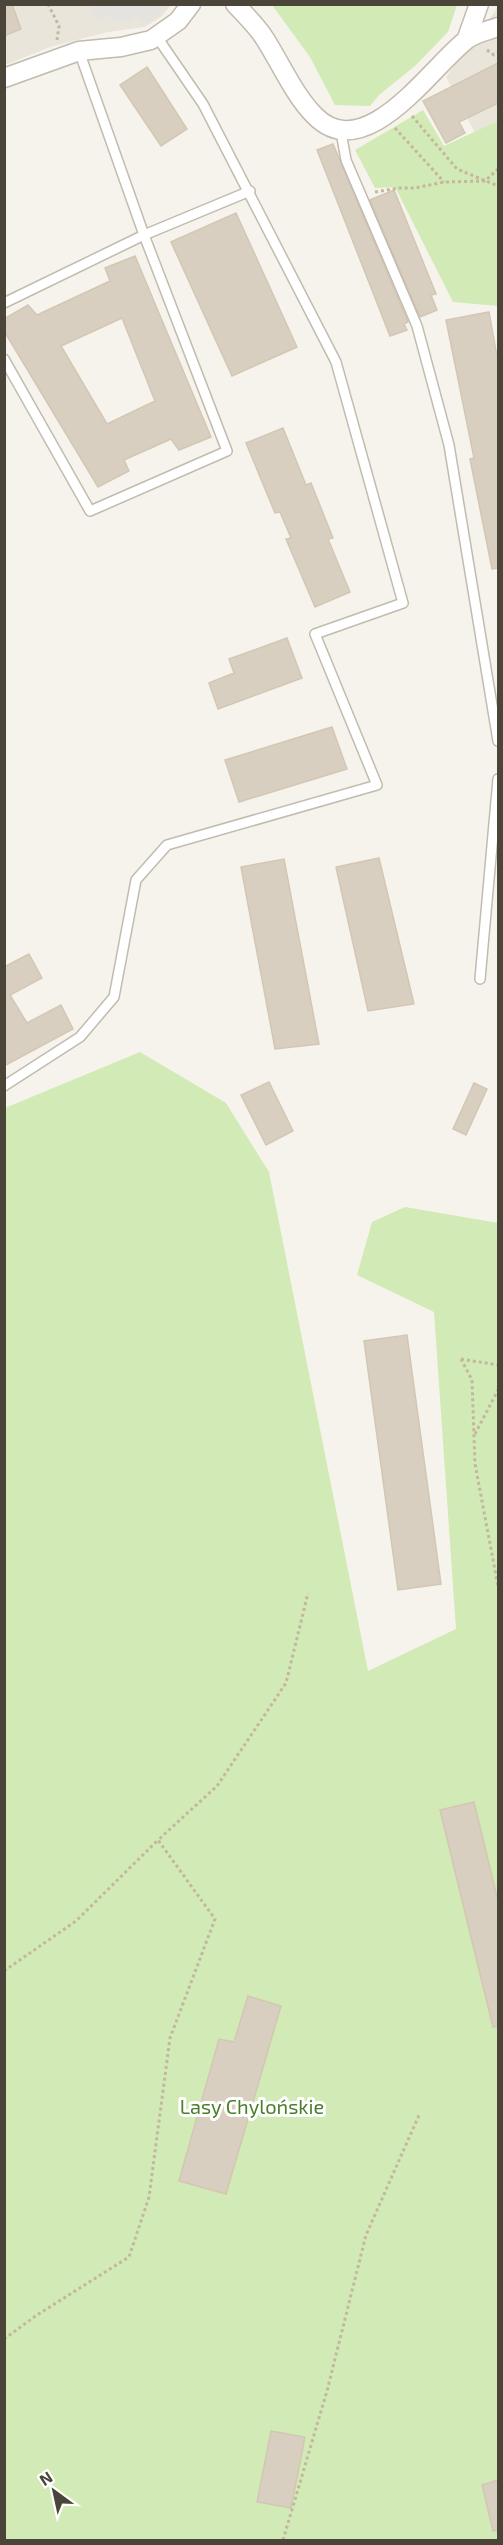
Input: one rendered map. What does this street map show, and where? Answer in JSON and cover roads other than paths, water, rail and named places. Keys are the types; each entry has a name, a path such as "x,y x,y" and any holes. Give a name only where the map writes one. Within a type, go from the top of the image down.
{"street":[{"path":"4,78 79,51 139,44 157,37 178,21 192,4"},
{"path":"236,4 264,37 302,100 315,116 329,128 341,132 354,132 381,119 404,100 467,38 498,27"},
{"path":"467,38 479,4"}],"lane":[{"path":"4,1086 80,1037 114,997 136,880 167,845 377,785 315,634 403,603 336,362 250,191 203,104 157,37"},
{"path":"4,359 90,512 227,451 144,235 79,51"},
{"path":"341,132 346,160 417,326 449,444 498,741"},
{"path":"4,303 144,235 250,191"},
{"path":"480,979 498,779"}],"park label":[{"name":"Lasy Chylońskie","path":"252,2106"}]}
